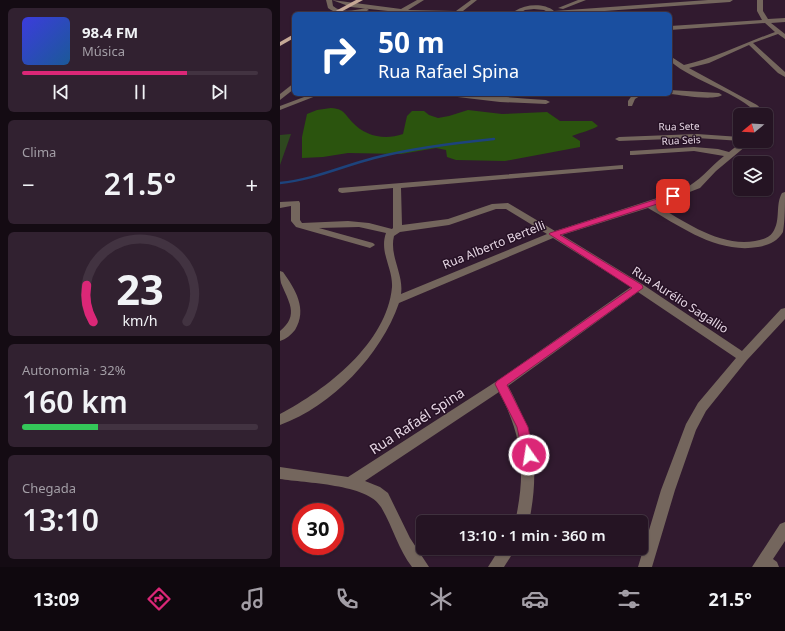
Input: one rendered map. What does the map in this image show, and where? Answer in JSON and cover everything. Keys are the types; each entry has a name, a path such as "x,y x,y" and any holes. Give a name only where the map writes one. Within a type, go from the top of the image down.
{"main road":[{"path":"337,12 360,0"},
{"path":"280,44 292,37"}],"street":[{"path":"402,12 421,0"},
{"path":"458,12 474,0"},
{"path":"552,12 574,1 583,0"},
{"path":"647,5 670,0"},
{"path":"676,0 684,4"},
{"path":"518,12 529,8 552,12 730,0"},
{"path":"760,0 759,10 766,21 785,36"},
{"path":"334,12 332,9 331,1 395,12"},
{"path":"351,12 374,8"},
{"path":"672,28 785,20"},
{"path":"676,66 707,62 749,43 779,32"},
{"path":"749,43 761,52 772,65 785,75"},
{"path":"676,66 707,81 720,92 758,108"},
{"path":"280,98 292,88"},
{"path":"672,92 691,94 720,92"},
{"path":"280,104 301,96"},
{"path":"280,108 313,96"},
{"path":"466,96 500,100 546,102"},
{"path":"630,106 630,100 633,96"},
{"name":"Rua Sete","path":"619,139 697,136 733,139"},
{"name":"Rua Alberto Bertelli","path":"396,300 553,234 649,205 685,192 696,186 739,148"},
{"name":"Rua Seis","path":"633,153 712,149 730,155"},
{"path":"342,190 620,167"},
{"path":"280,420 311,403 329,390 358,364 377,339 396,300 397,281 387,243 395,231 397,185"},
{"path":"649,205 711,238 732,245 746,246 770,241 775,237 779,230 782,205 785,195"},
{"path":"280,205 296,203 295,221 299,225 370,245"},
{"name":"Rua Aurélio Sagallio","path":"395,231 449,222 486,209 502,205 508,206 638,288 742,357"},
{"path":"304,226 356,223 395,231"},
{"path":"280,274 295,301 297,311 295,321 280,337"},
{"name":"Rua Rafaél Spina","path":"350,483 501,384 638,288"},
{"path":"645,567 668,490 690,428 702,407 742,357 785,312"},
{"path":"501,384 522,427 529,455 529,481 524,515"},
{"path":"280,473 350,483 370,488 382,498 404,542 422,567"},
{"path":"765,565 785,529"},
{"path":"495,567 504,555"}],"green space":[{"path":"331,108 339,109 363,131 383,137 403,134 407,116 412,111 424,111 429,115 438,118 468,110 502,114 547,112 560,121 592,121 598,126 572,136 580,141 580,147 505,161 456,160 447,157 446,150 436,148 401,154 348,153 323,157 302,158 302,137 307,114 317,110"},
{"path":"291,134 280,165 280,135"}],"waterway":[{"path":"280,183 304,179 362,161 404,151 494,139"}],"route":[{"path":"529,455 522,427 501,384 638,288 553,234 649,205 673,196"}]}
